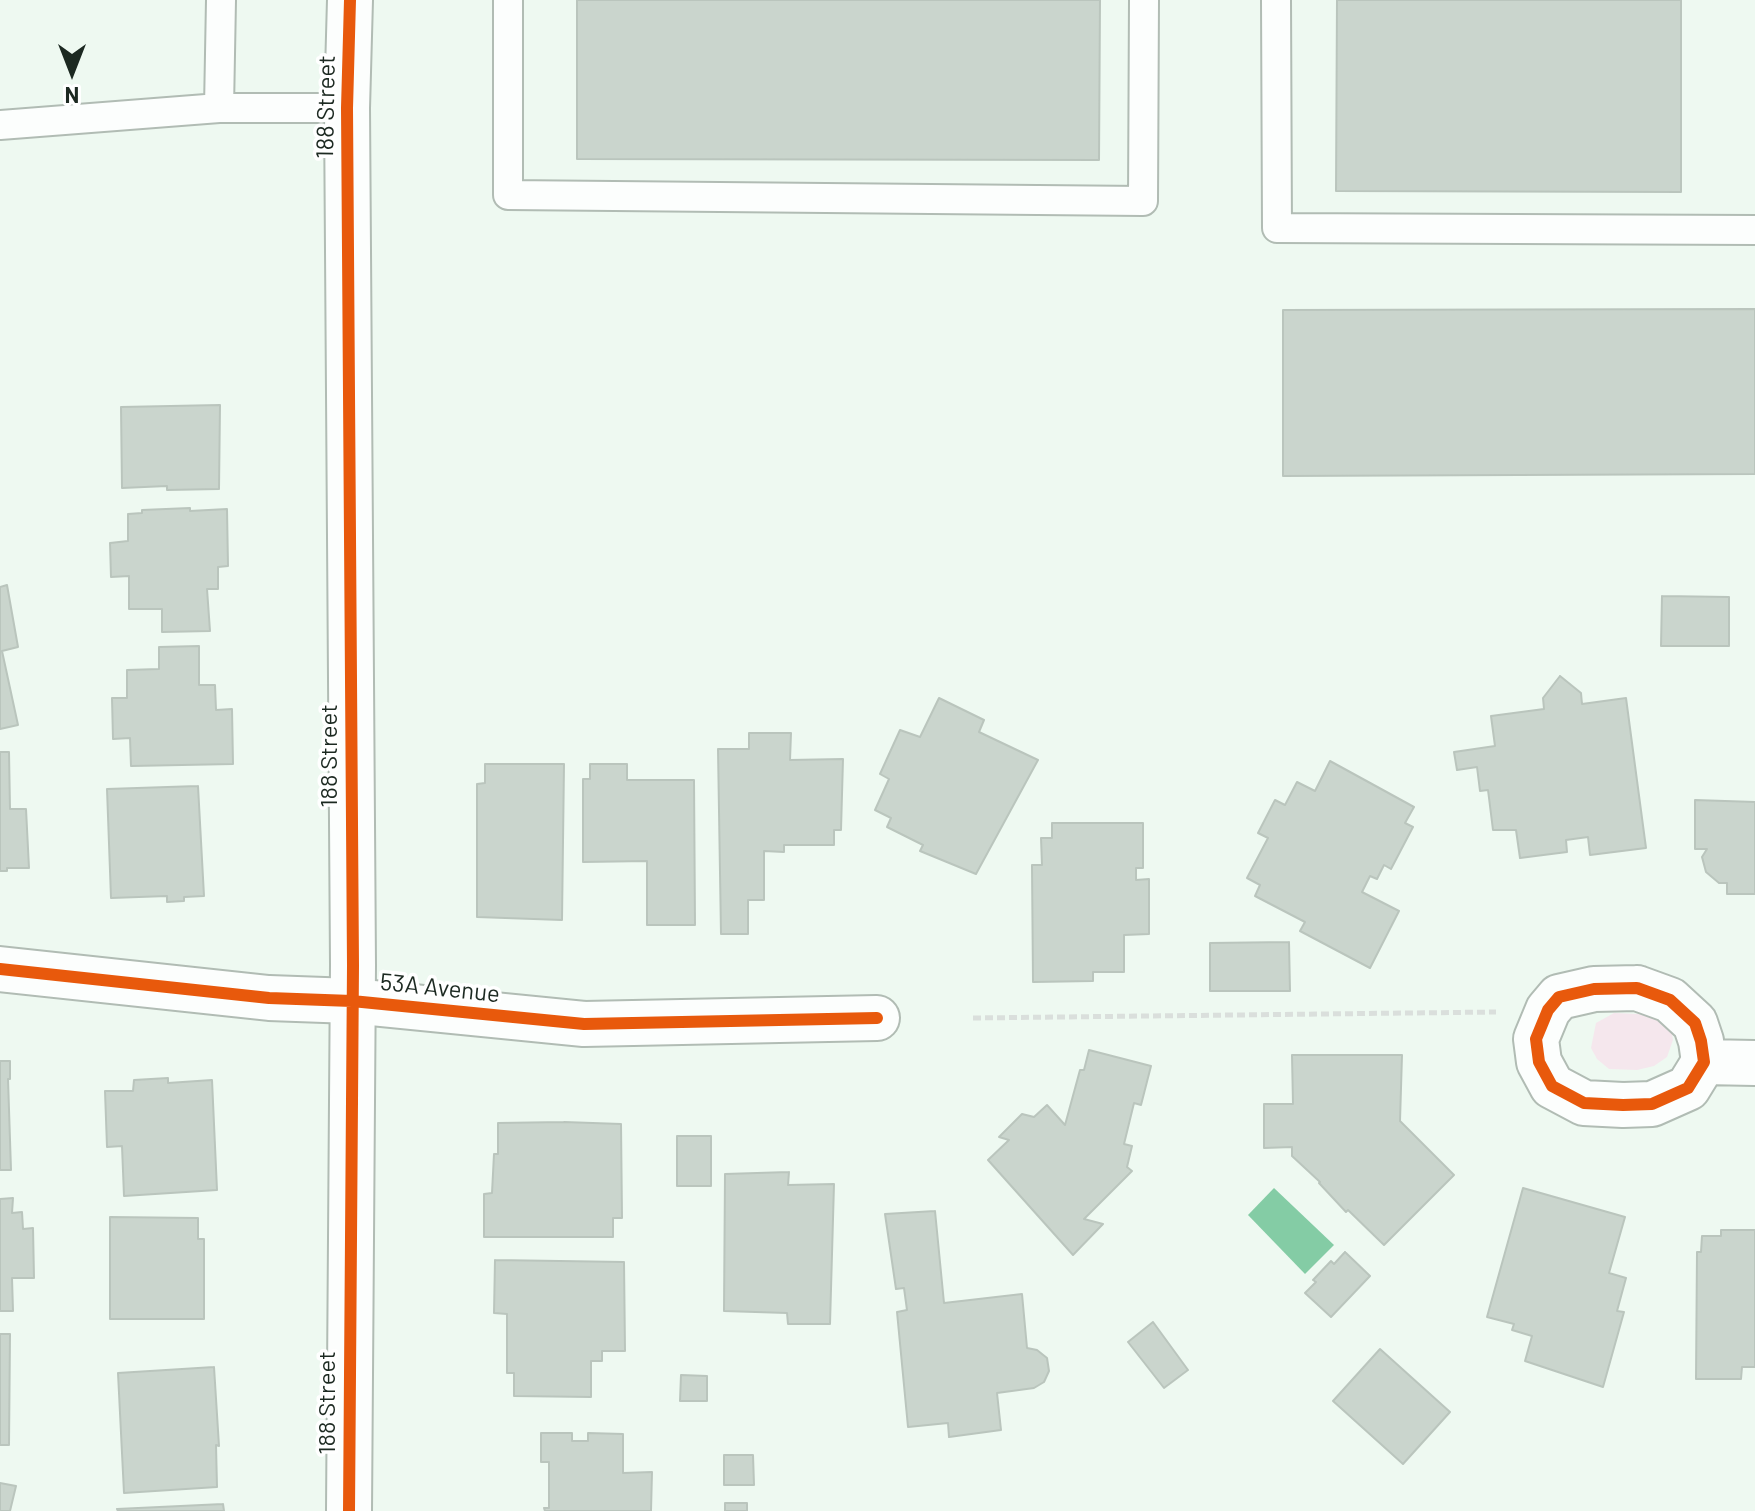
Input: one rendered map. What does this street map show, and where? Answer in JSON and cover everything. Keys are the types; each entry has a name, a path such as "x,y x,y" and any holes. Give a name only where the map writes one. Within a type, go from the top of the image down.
{"street":[{"name":"188 Street","path":"349,1511 352,1001 347,108 350,0"},
{"name":"53A Avenue","path":"0,969 269,998 352,1001 584,1024 877,1018"},
{"path":"1704,1062 1755,1063"}],"lane":[{"path":"219,108 221,0"},
{"path":"508,0 508,195 1127,201 1143,201 1144,0"},
{"path":"1276,0 1277,228 1755,230"},
{"path":"0,125 219,108 347,108"}],"path":[{"path":"973,1018 1512,1012"}],"shaded area":[{"path":"1614,1013 1661,1019 1671,1028 1673,1040 1667,1057 1654,1066 1637,1070 1609,1069 1597,1059 1591,1048 1596,1023"},
{"path":"1274,1188 1334,1245 1305,1274 1248,1215"}],"building":[{"path":"577,0 1100,0 1099,160 577,159"},
{"path":"1337,0 1681,0 1681,192 1336,191"},
{"path":"1755,309 1755,474 1283,476 1283,310"},
{"path":"220,405 219,489 167,490 167,486 122,488 121,407"},
{"path":"190,508 190,511 227,509 228,566 218,567 218,589 207,589 210,631 162,632 162,609 129,609 129,576 111,577 110,543 128,541 128,514 142,513 142,510"},
{"path":"7,585 18,647 2,651 18,725 0,729 0,587"},
{"path":"1662,596 1729,597 1729,646 1661,646"},
{"path":"199,646 199,685 215,685 216,710 232,709 233,764 131,766 130,738 113,739 112,698 127,698 127,670 159,669 159,647"},
{"path":"1560,676 1581,693 1582,704 1626,698 1646,848 1590,855 1588,837 1566,840 1567,852 1520,858 1516,830 1493,830 1488,790 1480,791 1477,767 1457,770 1454,752 1495,746 1491,716 1544,709 1543,698"},
{"path":"939,698 984,720 979,732 1038,760 976,874 920,851 923,845 887,827 891,818 875,810 889,779 880,774 900,730 920,737"},
{"path":"749,733 791,733 790,760 843,759 841,830 834,830 834,845 784,845 784,852 764,851 764,900 748,900 748,934 721,934 718,749 749,749"},
{"path":"0,752 9,752 10,809 26,809 29,868 0,871"},
{"path":"1330,761 1414,807 1405,823 1413,827 1391,869 1384,865 1377,879 1370,876 1362,892 1399,911 1370,968 1300,931 1305,922 1255,896 1260,885 1247,878 1268,838 1258,833 1275,800 1285,805 1297,782 1315,791"},
{"path":"485,764 564,764 562,920 477,917 477,784 485,783"},
{"path":"590,764 627,764 627,780 694,780 695,925 647,925 647,861 583,862 583,779 590,779"},
{"path":"198,786 204,896 167,902 167,896 111,898 107,789"},
{"path":"1695,800 1755,802 1755,894 1727,894 1727,883 1719,883 1706,872 1702,857 1707,849 1695,849"},
{"path":"1052,823 1143,823 1143,868 1136,868 1136,880 1149,879 1149,934 1124,935 1124,972 1093,972 1093,981 1033,982 1032,865 1042,865 1041,838 1052,838"},
{"path":"1289,942 1290,991 1210,991 1210,943"},
{"path":"1089,1050 1151,1066 1141,1105 1134,1103 1124,1144 1132,1146 1127,1167 1132,1171 1084,1219 1103,1224 1073,1255 988,1160 1009,1140 999,1137 1022,1114 1034,1117 1047,1105 1065,1125 1080,1070 1084,1070"},
{"path":"1292,1055 1402,1055 1400,1121 1454,1175 1384,1245 1348,1210 1346,1212 1292,1156 1292,1147 1264,1148 1264,1104 1293,1104"},
{"path":"0,1061 10,1061 11,1170 0,1170"},
{"path":"168,1078 168,1083 212,1080 217,1190 124,1196 122,1146 107,1147 105,1091 133,1091 134,1080"},
{"path":"498,1123 621,1124 622,1218 613,1218 613,1237 484,1237 484,1194 492,1193 494,1154 498,1154"},
{"path":"677,1136 711,1136 711,1186 677,1186"},
{"path":"789,1172 788,1185 834,1184 830,1324 788,1324 787,1313 724,1311 725,1174"},
{"path":"1523,1188 1625,1217 1609,1273 1626,1278 1617,1311 1624,1312 1603,1387 1525,1361 1532,1336 1512,1330 1514,1324 1487,1317"},
{"path":"13,1198 12,1213 22,1212 23,1229 33,1228 34,1278 12,1278 13,1311 0,1311 0,1199"},
{"path":"935,1211 944,1303 1022,1294 1027,1348 1037,1350 1047,1358 1049,1371 1044,1382 1034,1388 997,1393 1001,1430 949,1437 948,1423 908,1427 897,1312 907,1310 904,1288 896,1289 885,1214"},
{"path":"110,1217 198,1218 198,1239 204,1239 204,1319 110,1319"},
{"path":"1721,1230 1755,1230 1755,1367 1742,1367 1741,1379 1696,1379 1697,1252 1701,1252 1702,1236 1721,1236"},
{"path":"1345,1252 1370,1276 1331,1317 1305,1293 1331,1261 1334,1264"},
{"path":"495,1260 624,1262 625,1351 602,1351 602,1361 591,1361 591,1397 514,1396 514,1373 507,1373 507,1314 494,1313"},
{"path":"1153,1322 1188,1370 1164,1388 1128,1342"},
{"path":"0,1334 10,1334 9,1445 0,1445"},
{"path":"1380,1349 1450,1412 1403,1464 1333,1401"},
{"path":"214,1367 219,1446 216,1445 217,1487 124,1493 118,1373"},
{"path":"681,1375 707,1376 707,1401 680,1401"},
{"path":"541,1433 572,1433 572,1441 588,1441 588,1433 623,1434 623,1473 652,1472 651,1511 545,1511 544,1508 549,1508 549,1462 541,1462"},
{"path":"724,1455 753,1455 754,1485 724,1485"},
{"path":"0,1483 16,1486 10,1511 0,1511"},
{"path":"725,1503 747,1503 747,1511 725,1511"},
{"path":"223,1504 224,1511 117,1509"}],"cycle path":[{"path":"349,1511 353,965 347,108 350,0"},
{"path":"0,969 269,998 352,1001 584,1024 877,1018"},
{"path":"1637,988 1670,1000 1695,1023 1704,1062 1688,1088 1652,1104 1623,1105 1584,1103 1552,1086 1539,1062 1536,1039 1548,1010 1559,997 1594,989 1637,988"}]}
